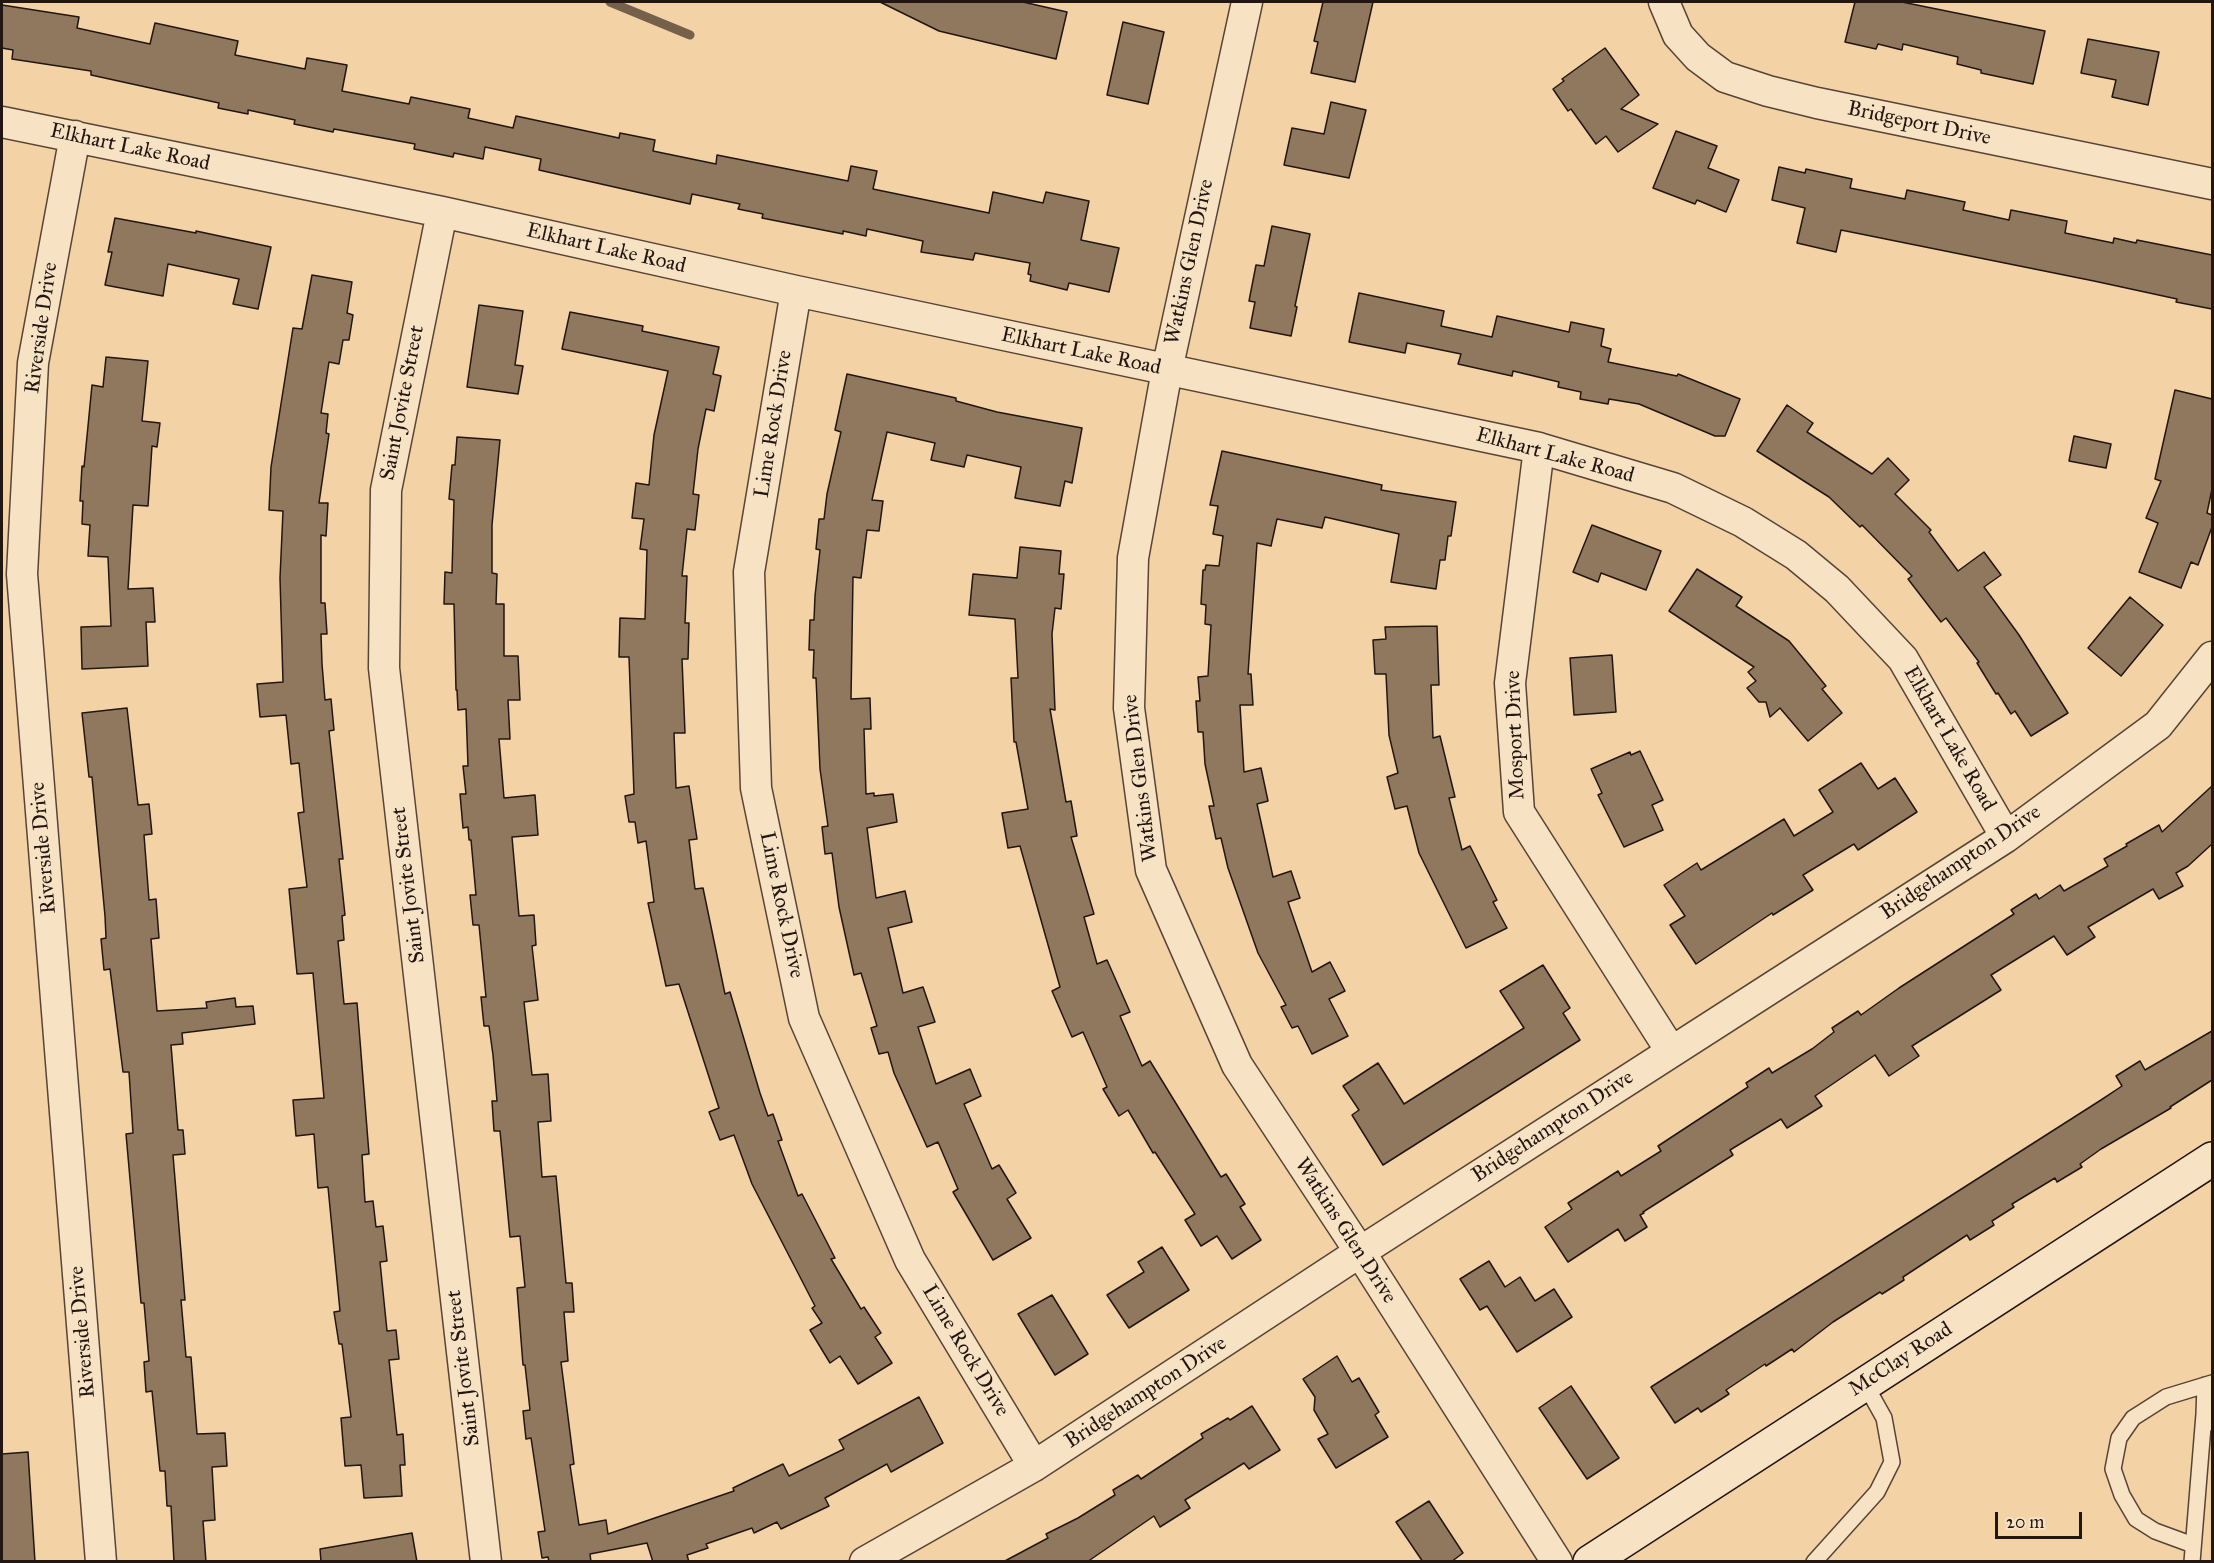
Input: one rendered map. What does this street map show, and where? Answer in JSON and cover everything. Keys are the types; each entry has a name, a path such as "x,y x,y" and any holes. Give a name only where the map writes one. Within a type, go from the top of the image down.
{"main road":[{"name":"McClay Road","path":"1590,1562 2212,1159"}],"street":[{"name":"Watkins Glen Drive","path":"1247,2 1167,370 1133,558 1129,708 1151,870 1237,1065 1360,1252 1557,1562"},
{"name":"Bridgeport Drive","path":"1664,2 1678,35 1698,57 1725,77 1817,103 2212,184"},
{"name":"Elkhart Lake Road","path":"2,122 442,212 796,291 1539,448 1674,488 1743,522 1796,555 1837,590 1903,659 2006,837"},
{"name":"Riverside Drive","path":"75,136 33,363 22,574 101,1562"},
{"name":"Saint Jovite Street","path":"442,212 386,490 384,668 486,1562"},
{"name":"Lime Rock Drive","path":"796,291 749,572 756,788 804,1018 910,1260 1034,1466"},
{"name":"Mosport Drive","path":"1539,448 1510,683 1519,812 1671,1052"},
{"name":"Bridgehampton Drive","path":"865,1562 1034,1466 1360,1252 2006,837 2158,725 2212,657"}],"lane":[{"path":"1814,1562 1876,1492 1892,1462 1884,1418 1865,1384"},
{"path":"2192,1562 2208,1418 2209,1384 2166,1397 2133,1418 2119,1438 2113,1469 2122,1495 2136,1519 2155,1531 2193,1545"}],"building":[{"path":"880,2 1023,2 1067,12 1056,59 939,31"},
{"path":"1323,2 1373,2 1355,82 1311,73 1318,42 1314,41"},
{"path":"1855,2 1902,2 2045,31 2033,84 1981,73 1981,70 1957,64 1958,57 1903,44 1902,50 1878,44 1876,49 1845,42"},
{"path":"2,5 79,17 77,28 150,44 155,23 238,41 235,55 305,69 307,58 347,65 342,91 409,104 411,97 470,109 468,118 513,128 516,116 619,138 620,133 655,140 653,151 716,164 717,155 848,181 851,166 877,171 873,189 989,213 993,192 1043,203 1046,192 1089,201 1081,240 1119,248 1109,292 1069,283 1067,290 1030,281 1031,275 1028,274 1030,263 975,253 973,260 921,252 923,241 867,229 866,236 843,231 843,234 762,218 763,214 738,209 740,204 692,194 690,204 539,170 541,159 485,147 483,159 454,153 453,157 414,149 415,144 334,129 333,132 294,124 295,120 248,110 248,114 218,108 219,103 91,75 91,71 12,59 13,50 2,48"},
{"path":"1123,22 1164,32 1148,104 1107,95"},
{"path":"2088,39 2159,52 2148,105 2112,97 2116,80 2081,73"},
{"path":"1605,48 1639,95 1621,109 1658,124 1618,152 1606,136 1596,144 1571,109 1568,111 1553,89 1564,81 1562,79"},
{"path":"1331,102 1366,110 1349,178 1284,165 1292,128 1324,134"},
{"path":"1676,131 1717,146 1708,168 1739,180 1726,212 1697,200 1695,204 1653,188"},
{"path":"1779,167 1805,173 1806,169 1852,179 1850,188 1905,199 1907,190 1965,202 1963,210 2009,220 2011,210 2067,221 2065,233 2113,243 2114,238 2136,243 2137,240 2212,255 2212,309 2094,281 1841,230 1836,252 1797,243 1805,208 1772,200"},
{"path":"115,218 196,233 196,231 271,247 258,309 233,304 239,279 168,264 163,296 105,285 112,252 108,252"},
{"path":"1272,226 1310,234 1291,336 1250,328 1255,302 1249,301 1256,265 1264,266"},
{"path":"312,275 352,282 347,313 353,315 349,340 343,340 339,364 329,362 321,413 328,414 326,433 329,434 319,503 328,503 326,536 321,535 321,603 325,603 327,634 321,634 322,664 325,700 331,699 334,730 329,731 343,859 339,859 345,915 342,916 344,940 338,941 344,1004 357,1003 369,1154 362,1155 365,1202 373,1201 376,1227 383,1226 387,1261 380,1262 387,1331 396,1330 399,1359 389,1360 397,1435 403,1434 405,1465 400,1465 402,1496 364,1498 361,1465 345,1466 341,1418 351,1417 342,1344 339,1344 334,1312 340,1311 328,1187 318,1188 314,1134 296,1136 293,1100 324,1098 313,973 297,974 289,889 307,887 298,813 304,812 299,763 291,764 286,715 260,717 257,684 283,682 280,578 283,511 269,510 271,467 293,328 302,329"},
{"path":"1359,293 1444,311 1441,326 1492,337 1497,316 1569,332 1571,322 1604,329 1601,346 1611,349 1608,362 1677,376 1678,374 1740,399 1725,436 1715,436 1639,404 1609,399 1608,404 1580,399 1581,392 1558,387 1559,382 1513,371 1512,376 1458,364 1461,354 1407,343 1405,353 1349,342"},
{"path":"479,305 523,311 515,365 523,366 518,394 467,387"},
{"path":"570,312 643,326 642,331 719,347 713,374 721,376 714,411 706,409 698,449 693,494 699,495 695,530 687,529 682,576 687,576 685,623 689,623 688,659 682,659 685,733 674,733 676,788 689,786 697,839 689,840 695,889 703,888 725,994 730,992 760,1093 768,1116 773,1114 782,1140 778,1141 798,1196 802,1194 835,1258 831,1259 861,1309 864,1307 881,1333 875,1337 892,1363 858,1384 840,1356 830,1363 810,1330 822,1323 812,1308 815,1306 752,1184 734,1135 720,1140 709,1112 719,1108 679,984 666,986 648,903 654,902 646,841 638,843 635,822 629,822 625,796 634,794 629,657 619,657 620,618 645,619 647,550 640,549 644,519 632,518 636,483 649,485 654,435 668,371 562,349"},
{"path":"106,357 148,361 142,421 160,423 157,447 152,446 148,506 133,505 128,589 153,588 155,622 146,622 148,666 82,669 81,627 111,626 108,557 88,556 90,525 82,524 83,501 80,501 92,385 103,387"},
{"path":"847,374 956,398 956,401 997,412 1082,428 1072,483 1065,481 1060,506 1015,498 1021,467 967,455 964,467 931,460 935,443 887,432 872,500 883,501 879,531 867,530 861,578 853,577 851,699 870,698 871,729 864,729 866,794 874,793 874,796 893,794 897,822 867,828 876,898 905,891 912,922 888,928 903,993 923,987 935,1022 918,1027 936,1084 970,1069 981,1096 964,1104 992,1169 999,1165 1016,1193 1007,1199 1031,1238 993,1260 953,1192 958,1189 938,1142 927,1147 894,1073 888,1052 879,1054 871,1028 877,1026 861,973 854,975 839,907 832,853 825,854 822,827 828,826 820,769 816,678 813,678 814,650 809,650 810,620 814,620 820,550 816,549 819,519 824,519 827,494 841,432 835,430"},
{"path":"2175,390 2212,399 2212,489 2207,513 2212,515 2212,527 2198,565 2191,562 2181,588 2139,572 2158,523 2146,518 2161,481 2155,479"},
{"path":"1787,405 1813,423 1807,432 1872,474 1888,458 1909,480 1895,494 1931,530 1929,532 1958,571 1984,552 2001,575 1984,587 2019,635 2068,713 2031,736 2015,711 2011,714 1998,693 1996,694 1977,663 1979,662 1946,618 1941,622 1908,579 1912,576 1862,525 1860,527 1829,497 1757,451"},
{"path":"2074,436 2111,444 2106,468 2069,461"},
{"path":"457,437 500,440 492,525 492,573 497,574 496,604 504,604 504,656 518,656 520,700 508,700 510,739 499,739 504,798 535,795 538,835 512,837 519,916 534,915 536,945 532,946 538,1000 524,1002 532,1075 548,1074 551,1121 538,1122 542,1177 556,1176 566,1283 572,1283 574,1312 564,1312 568,1361 561,1362 574,1464 570,1465 579,1525 606,1520 608,1534 734,1491 733,1488 783,1464 789,1476 844,1449 839,1440 919,1397 943,1443 891,1472 887,1464 825,1498 829,1506 781,1529 777,1522 754,1533 752,1528 706,1544 708,1548 687,1555 689,1562 653,1562 647,1543 590,1554 591,1562 549,1562 548,1557 542,1558 538,1532 545,1531 531,1438 526,1439 523,1411 530,1410 525,1365 523,1365 517,1288 525,1287 520,1236 510,1237 500,1131 494,1131 492,1101 497,1101 493,1055 489,1026 484,1026 481,997 486,997 479,925 473,925 470,895 476,895 471,840 469,840 468,827 463,828 460,794 466,794 463,766 468,766 466,709 458,710 454,604 444,604 445,572 452,573 454,500 449,499"},
{"path":"1222,451 1382,485 1381,490 1456,502 1451,536 1448,536 1445,560 1440,560 1436,589 1391,582 1399,534 1325,517 1322,528 1277,519 1271,546 1257,543 1248,674 1251,674 1253,705 1240,705 1244,772 1261,768 1268,801 1257,804 1273,877 1291,871 1300,898 1288,902 1312,972 1330,962 1345,991 1329,999 1348,1036 1312,1054 1298,1026 1292,1028 1281,1007 1286,1005 1258,953 1228,868 1221,838 1216,839 1209,806 1214,806 1205,764 1203,732 1198,732 1196,701 1200,701 1198,677 1208,676 1211,625 1205,624 1206,605 1201,604 1203,570 1206,565 1219,566 1223,536 1213,534 1218,506 1210,505"},
{"path":"1592,525 1661,551 1646,590 1601,573 1598,582 1573,572"},
{"path":"1020,547 1061,551 1059,574 1064,574 1061,609 1055,608 1052,634 1055,710 1050,709 1066,802 1071,801 1077,836 1071,837 1094,914 1084,917 1097,964 1107,960 1130,1012 1120,1016 1142,1066 1150,1061 1221,1177 1226,1174 1245,1204 1240,1207 1261,1240 1232,1259 1217,1236 1201,1246 1185,1220 1195,1214 1155,1152 1153,1153 1128,1110 1119,1116 1103,1089 1107,1087 1083,1032 1072,1037 1052,991 1060,987 1020,846 1008,848 1002,813 1028,809 1016,742 1014,742 1011,678 1018,678 1015,619 969,615 973,574 1017,578"},
{"path":"1697,569 1742,597 1736,606 1789,641 1826,686 1822,689 1842,713 1808,741 1780,708 1770,717 1766,702 1759,702 1747,688 1756,681 1748,672 1754,667 1669,611"},
{"path":"2130,597 2163,625 2121,676 2088,648"},
{"path":"1437,626 1439,685 1431,685 1433,738 1440,736 1455,797 1449,798 1462,850 1470,846 1497,900 1493,902 1507,928 1466,948 1419,853 1407,806 1395,809 1387,777 1398,773 1389,735 1386,674 1375,674 1373,640 1386,639 1385,627"},
{"path":"1612,655 1616,712 1574,715 1570,658"},
{"path":"127,708 138,805 149,804 152,834 144,835 149,900 156,899 159,938 151,939 157,1011 207,1008 206,1002 235,998 236,1007 253,1006 255,1024 182,1033 183,1044 171,1045 178,1130 183,1130 185,1154 173,1155 185,1300 181,1300 186,1357 191,1357 197,1434 225,1433 227,1466 212,1467 215,1520 203,1521 206,1562 174,1562 171,1506 167,1506 165,1471 160,1471 152,1391 146,1392 144,1362 149,1361 144,1303 141,1303 126,1134 133,1133 129,1072 123,1072 110,969 104,970 101,939 106,938 105,916 92,777 89,777 82,713"},
{"path":"1640,751 1663,800 1652,805 1663,830 1624,847 1598,795 1602,793 1591,769 1630,752 1631,755"},
{"path":"1861,763 1878,789 1895,778 1917,812 1858,850 1854,844 1803,875 1813,890 1773,915 1772,913 1696,964 1670,925 1685,916 1664,885 1697,863 1701,870 1784,819 1794,836 1833,812 1819,790"},
{"path":"2212,786 2212,844 2188,866 2176,873 2183,886 2159,899 2153,889 2088,927 2095,937 2067,955 2054,936 1991,975 2001,990 1912,1046 1919,1056 1889,1076 1875,1055 1815,1096 1822,1106 1787,1128 1781,1119 1730,1150 1733,1155 1643,1212 1640,1215 1647,1227 1625,1241 1618,1229 1568,1262 1545,1227 1572,1209 1568,1203 1618,1171 1621,1176 1661,1151 1658,1146 1748,1087 1746,1083 1769,1068 1772,1073 1812,1049 1834,1032 1832,1028 1858,1011 1861,1015 2014,914 2011,910 2036,894 2039,899 2060,885 2064,891 2108,866 2104,859 2127,846 2126,844 2159,825 2162,832"},
{"path":"1543,965 1570,1008 1563,1013 1580,1040 1383,1165 1352,1115 1359,1110 1343,1086 1378,1063 1404,1104 1524,1028 1500,991"},
{"path":"2212,1031 2212,1080 2171,1108 2101,1149 2080,1164 2082,1167 2057,1182 2055,1178 2012,1204 2014,1207 1992,1221 1994,1225 1970,1240 1967,1235 1903,1277 1904,1280 1882,1294 1880,1292 1833,1322 1794,1352 1792,1349 1766,1366 1765,1364 1726,1390 1729,1394 1701,1412 1698,1408 1675,1423 1651,1387 2122,1086 2116,1076 2140,1061 2145,1070"},
{"path":"1162,1247 1189,1290 1129,1328 1107,1295 1144,1272 1138,1262"},
{"path":"1489,1261 1505,1287 1520,1277 1535,1301 1554,1289 1572,1317 1517,1352 1487,1306 1480,1310 1460,1279"},
{"path":"1052,1295 1088,1354 1055,1375 1018,1314"},
{"path":"1337,1356 1352,1382 1359,1378 1379,1412 1375,1415 1388,1437 1336,1468 1318,1439 1328,1434 1314,1410 1315,1397 1303,1379"},
{"path":"1571,1386 1619,1458 1587,1479 1539,1408"},
{"path":"1252,1406 1280,1450 1249,1469 1244,1463 1185,1500 1190,1508 1160,1527 1154,1516 1087,1562 1003,1562 1048,1538 1046,1534 1078,1518 1115,1495 1113,1490 1138,1475 1141,1479 1203,1438 1201,1434"},
{"path":"28,1452 35,1562 2,1562 2,1454"},
{"path":"1429,1501 1463,1553 1451,1562 1423,1562 1396,1522"},
{"path":"412,1533 417,1562 321,1562 320,1549"}],"waterway":[{"path":"610,2 690,35"}]}
